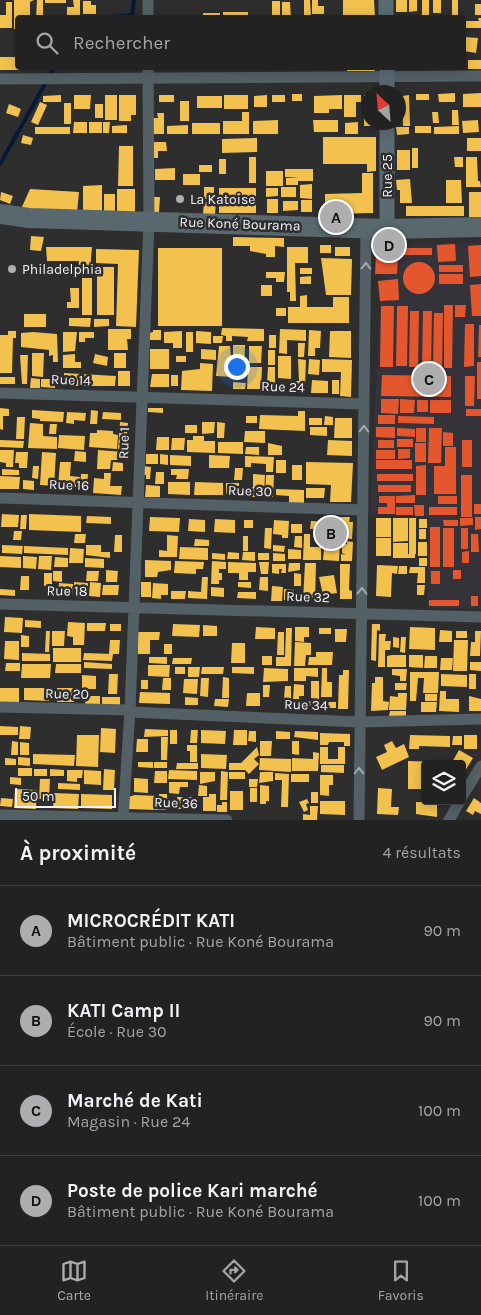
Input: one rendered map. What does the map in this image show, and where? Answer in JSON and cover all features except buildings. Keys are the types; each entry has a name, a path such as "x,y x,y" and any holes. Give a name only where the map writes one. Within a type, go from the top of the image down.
{"highway":[{"name":"Rue Koné Bourama","path":"0,214 29,218 387,229 481,227"}],"street":[{"path":"148,0 148,15"},
{"path":"386,0 386,15"},
{"path":"387,72 387,85"},
{"path":"0,79 148,73 387,72 481,76"},
{"name":"Rue 1","path":"123,818 130,711 149,222 148,73"},
{"name":"Rue 25","path":"387,130 387,229"},
{"path":"359,820 366,228"},
{"name":"Rue 14","path":"0,393 141,397"},
{"name":"Rue 24","path":"141,397 364,404"},
{"name":"Rue 16","path":"0,498 137,502"},
{"name":"Rue 30","path":"137,502 363,510"},
{"name":"Rue 18","path":"0,604 134,607"},
{"name":"Rue 32","path":"134,607 481,617"},
{"name":"Rue 20","path":"0,707 130,711"},
{"name":"Rue 34","path":"130,711 360,722 481,719"},
{"path":"466,790 481,766"},
{"path":"449,820 458,805"},
{"name":"Rue 36","path":"0,815 227,820"}],"shaded area":[{"path":"481,242 481,609 427,608 428,517 370,514 383,245"}],"waterway":[{"path":"132,15 134,0"},
{"path":"0,164 53,70"}],"place":[{"name":"La Katoise","path":"180,199"},
{"name":"MICROCRÉDIT KATI","path":"336,217"},
{"name":"Poste de police Kari marché","path":"389,245"},
{"name":"Philadelphia","path":"12,269"},
{"name":"Marché de Kati","path":"429,379"},
{"name":"KATI Camp II","path":"331,533"}]}
